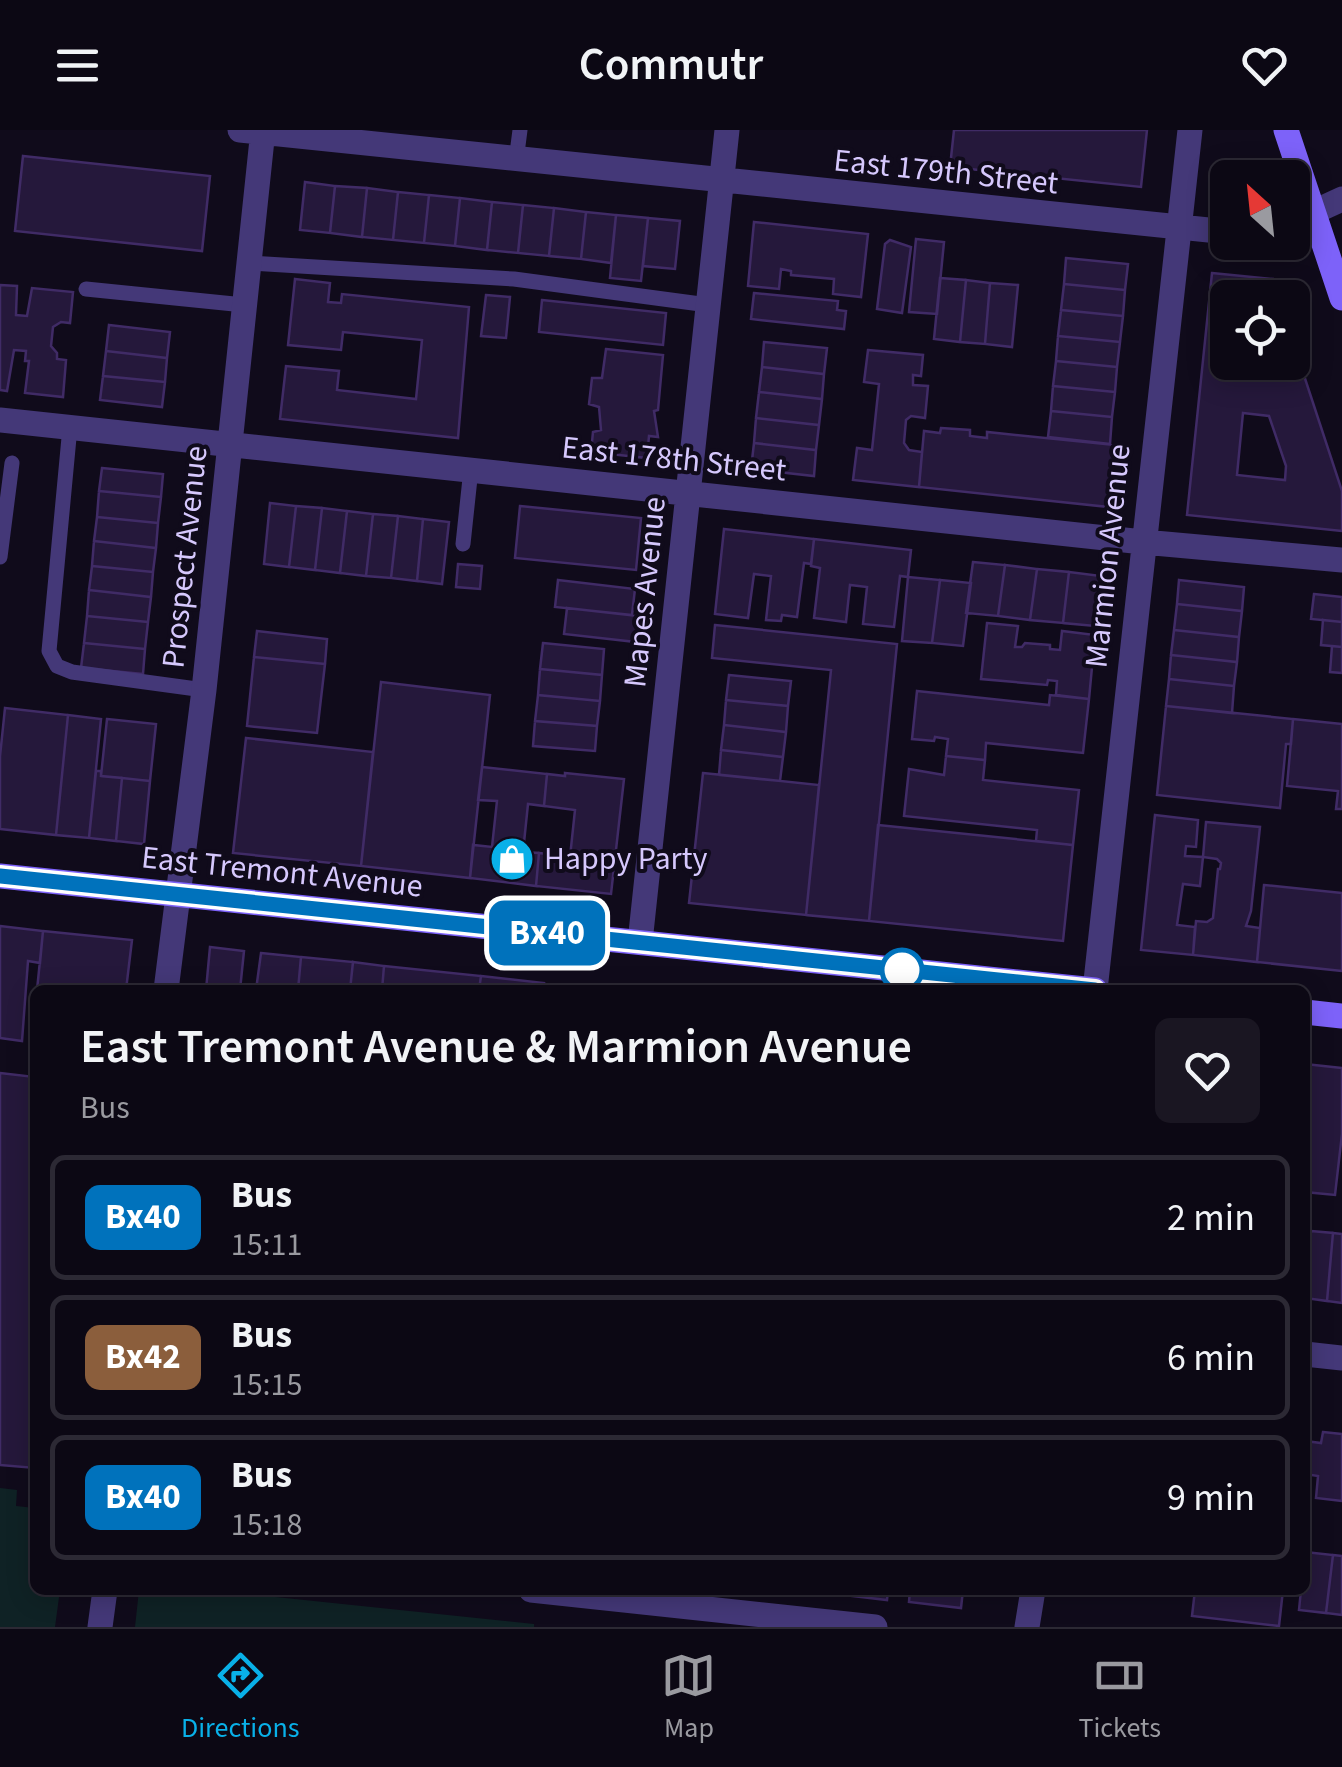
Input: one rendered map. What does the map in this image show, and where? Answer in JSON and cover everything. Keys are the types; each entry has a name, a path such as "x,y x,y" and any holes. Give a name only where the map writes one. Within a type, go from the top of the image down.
{"main road":[{"path":"1286,130 1292,160"},
{"path":"1310,232 1342,298"},
{"name":"East Tremont Avenue","path":"0,876 1048,985"},
{"path":"1310,1013 1342,1016"}],"street":[{"name":"Mapes Avenue","path":"640,942 727,130"},
{"name":"Marmion Avenue","path":"1096,985 1190,130"},
{"name":"East 179th Street","path":"255,131 1210,231"},
{"name":"Prospect Avenue","path":"167,985 186,853 230,444 248,264 255,131"},
{"path":"1310,214 1342,200"},
{"name":"East 178th Street","path":"0,420 1342,560"},
{"path":"1310,1355 1342,1358"},
{"path":"100,1627 104,1595"},
{"path":"578,1595 876,1627"},
{"path":"1027,1627 1031,1595"}],"lane":[{"path":"516,161 520,130"},
{"path":"248,264 514,279 708,306"},
{"path":"86,289 244,305"},
{"path":"70,427 48,652 57,666 72,672 204,690"},
{"path":"0,557 12,463"},
{"path":"463,544 471,470"}],"green space":[{"path":"0,1488 17,1490 16,1506 30,1507 30,1595 59,1595 55,1627 0,1627"},
{"path":"138,1595 257,1595 534,1624 534,1627 135,1627"}],"building":[{"path":"954,130 1147,130 1141,187 950,167"},
{"path":"23,156 210,176 202,251 15,231"},
{"path":"305,182 335,186 330,233 300,230"},
{"path":"335,186 367,188 362,237 330,233"},
{"path":"367,188 398,192 393,240 362,237"},
{"path":"398,192 429,195 424,243 393,240"},
{"path":"429,195 460,198 455,246 424,243"},
{"path":"460,198 492,202 487,250 455,246"},
{"path":"492,202 523,205 518,253 487,250"},
{"path":"523,205 554,208 549,256 518,253"},
{"path":"554,208 586,212 581,259 549,256"},
{"path":"586,212 616,215 611,263 581,259"},
{"path":"616,215 648,218 641,281 610,278"},
{"path":"648,218 680,221 675,269 643,266"},
{"path":"754,222 868,234 861,297 833,294 834,279 791,275 791,271 781,269 779,289 748,286"},
{"path":"916,239 944,242 937,314 909,312"},
{"path":"890,240 911,247 902,313 877,309 885,244"},
{"path":"1066,258 1128,264 1125,290 1064,284"},
{"path":"1212,273 1273,280 1211,280"},
{"path":"940,278 966,280 960,342 934,339"},
{"path":"295,279 330,283 328,302 341,303 342,294 469,307 458,438 280,419 286,366 339,371 337,390 416,399 422,340 343,332 341,350 288,345"},
{"path":"966,280 990,283 985,344 960,342"},
{"path":"990,283 1018,285 1012,347 985,344"},
{"path":"1064,284 1125,290 1123,316 1061,310"},
{"path":"0,285 17,286 16,315 27,316 32,288 73,292 70,323 61,322 53,327 51,346 57,359 66,360 63,397 25,393 29,361 25,361 26,351 14,350 7,391 0,390"},
{"path":"1210,292 1210,380 1305,380 1342,491 1342,531 1187,515","holes":["1243,413 1269,416 1286,466 1285,480 1237,475"]},
{"path":"754,293 838,301 837,310 846,311 844,329 751,319"},
{"path":"486,295 510,297 506,338 481,336"},
{"path":"542,300 666,313 663,345 539,332"},
{"path":"1061,310 1123,316 1120,342 1058,336"},
{"path":"109,325 170,332 167,358 106,351"},
{"path":"1058,336 1120,342 1117,367 1056,361"},
{"path":"764,342 827,348 824,374 762,367"},
{"path":"606,349 663,355 658,410 654,411 658,437 649,436 647,458 591,452 593,432 601,430 599,407 589,404 592,378 602,378"},
{"path":"868,350 923,355 921,376 913,375 913,385 928,386 925,418 911,416 906,420 904,443 909,450 922,452 919,487 853,480 857,448 872,450 879,384 864,382"},
{"path":"106,351 167,358 165,382 103,376"},
{"path":"1056,361 1117,367 1115,392 1053,386"},
{"path":"762,367 824,374 822,399 759,392"},
{"path":"103,376 165,382 162,407 100,400"},
{"path":"1053,386 1115,392 1112,417 1051,411"},
{"path":"759,392 822,399 819,425 756,418"},
{"path":"1051,411 1112,417 1110,444 1048,437"},
{"path":"756,418 819,425 816,450 754,443"},
{"path":"941,428 970,430 970,436 987,438 987,432 1115,445 1109,507 919,487 924,431 940,433"},
{"path":"754,443 816,450 814,476 751,469"},
{"path":"102,468 163,474 161,497 99,491"},
{"path":"99,491 161,497 158,523 97,517"},
{"path":"270,503 296,506 289,567 264,564"},
{"path":"296,506 322,508 315,570 289,567"},
{"path":"520,506 641,518 636,570 515,558"},
{"path":"322,508 347,511 340,573 315,570"},
{"path":"347,511 373,514 366,576 340,573"},
{"path":"373,514 398,516 391,578 366,576"},
{"path":"398,516 423,519 417,581 391,578"},
{"path":"97,517 158,523 156,548 94,541"},
{"path":"423,519 449,522 442,584 417,581"},
{"path":"724,529 814,539 811,564 804,563 797,617 782,615 781,621 766,620 771,576 754,574 748,618 715,614"},
{"path":"814,539 911,550 908,577 900,576 894,627 863,624 867,587 850,585 846,622 814,618 820,568 811,566"},
{"path":"94,541 156,548 153,572 92,566"},
{"path":"973,562 1005,565 998,616 966,613"},
{"path":"458,564 482,566 480,589 456,587"},
{"path":"1005,565 1037,569 1030,620 998,616"},
{"path":"92,566 153,572 151,597 89,590"},
{"path":"1037,569 1069,572 1063,623 1030,620"},
{"path":"1069,572 1101,576 1095,626 1063,623"},
{"path":"908,577 940,580 932,643 902,641"},
{"path":"558,580 635,589 632,615 555,607"},
{"path":"940,580 971,583 963,646 932,643"},
{"path":"1179,580 1244,587 1242,611 1177,604"},
{"path":"89,590 151,597 148,622 87,616"},
{"path":"1314,594 1342,597 1342,622 1311,619"},
{"path":"1177,604 1242,611 1239,637 1174,630"},
{"path":"567,608 638,616 636,642 564,634"},
{"path":"87,616 148,622 145,649 84,643"},
{"path":"1323,620 1342,622 1342,647 1321,645"},
{"path":"987,623 1018,626 1015,647 1025,643 1060,650 1062,631 1095,635 1089,699 1056,695 1057,681 1048,680 1047,685 981,679"},
{"path":"715,625 897,644 869,921 806,915 831,670 712,658"},
{"path":"1174,630 1239,637 1237,662 1171,655"},
{"path":"257,631 327,639 325,664 254,657"},
{"path":"84,643 145,649 143,674 81,668"},
{"path":"543,643 604,649 602,675 540,669"},
{"path":"1332,646 1342,647 1342,673 1330,672"},
{"path":"1171,655 1237,662 1234,686 1169,679"},
{"path":"254,657 325,664 317,733 247,726"},
{"path":"540,669 602,675 600,701 538,695"},
{"path":"729,675 791,681 788,706 726,700"},
{"path":"1169,679 1234,686 1232,713 1166,706"},
{"path":"381,682 490,695 470,878 361,866"},
{"path":"917,691 1049,705 1050,695 1089,699 1083,753 986,743 985,760 946,756 948,739 912,739"},
{"path":"538,695 600,701 597,726 535,721"},
{"path":"726,700 788,706 786,732 724,725"},
{"path":"1166,706 1293,719 1291,744 1286,744 1280,808 1157,795"},
{"path":"5,708 68,715 56,835 0,829 0,756"},
{"path":"68,715 101,719 89,838 56,835"},
{"path":"107,719 156,724 150,781 101,776"},
{"path":"1293,719 1342,724 1342,809 1336,809 1338,791 1287,786"},
{"path":"535,721 597,726 595,751 533,746"},
{"path":"724,725 786,732 783,757 721,750"},
{"path":"246,738 373,752 361,866 233,853"},
{"path":"721,750 783,757 780,781 719,775"},
{"path":"946,756 985,760 983,780 1079,790 1073,845 1036,841 1037,830 904,816 909,769 944,775"},
{"path":"482,767 547,774 544,806 528,804 523,852 539,853 536,886 470,878 473,845 492,847 497,801 478,800"},
{"path":"96,771 101,771 101,776 122,778 116,841 89,838"},
{"path":"703,773 819,785 806,915 689,903"},
{"path":"547,774 624,779 611,894 536,886 539,853 570,857 575,810 544,806"},
{"path":"122,778 150,781 144,844 116,841"},
{"path":"1155,815 1198,820 1196,847 1186,846 1185,856 1203,857 1200,886 1183,884 1177,925 1195,927 1193,955 1141,950"},
{"path":"1206,822 1260,827 1246,926 1260,928 1257,962 1193,955 1196,921 1213,918 1221,863 1203,857"},
{"path":"878,825 1073,845 1063,941 869,921"},
{"path":"1264,885 1342,893 1342,971 1257,962"},
{"path":"0,926 43,931 40,963 28,961 22,1041 0,1038"},
{"path":"43,931 132,940 127,985 38,985"},
{"path":"210,947 244,951 241,985 206,985"},
{"path":"261,953 301,957 298,985 257,985"},
{"path":"301,957 353,962 351,985 298,985"},
{"path":"353,962 384,966 382,985 351,985"},
{"path":"384,966 481,976 480,985 382,985"},
{"path":"481,976 544,983 544,985 480,985"},
{"path":"1310,1065 1342,1068 1342,1134 1335,1195 1310,1192"},
{"path":"0,1073 30,1076 30,1468 0,1465"},
{"path":"1311,1231 1333,1233 1327,1301 1310,1299"},
{"path":"1333,1233 1342,1234 1342,1303 1327,1301"},
{"path":"1323,1432 1342,1434 1342,1501 1316,1498 1318,1476 1310,1475 1310,1442 1321,1443"},
{"path":"1310,1553 1333,1555 1326,1613 1299,1610 1300,1595 1310,1595"},
{"path":"1333,1555 1342,1556 1342,1615 1326,1613"},
{"path":"844,1595 888,1595 887,1600"},
{"path":"910,1595 962,1595 961,1608 909,1602"},
{"path":"1194,1595 1282,1595 1279,1626 1192,1616"}],"bus line":[{"name":"Bx40","path":"0,876 1047,985"}],"place":[{"name":"Happy Party","path":"512,859"}]}
